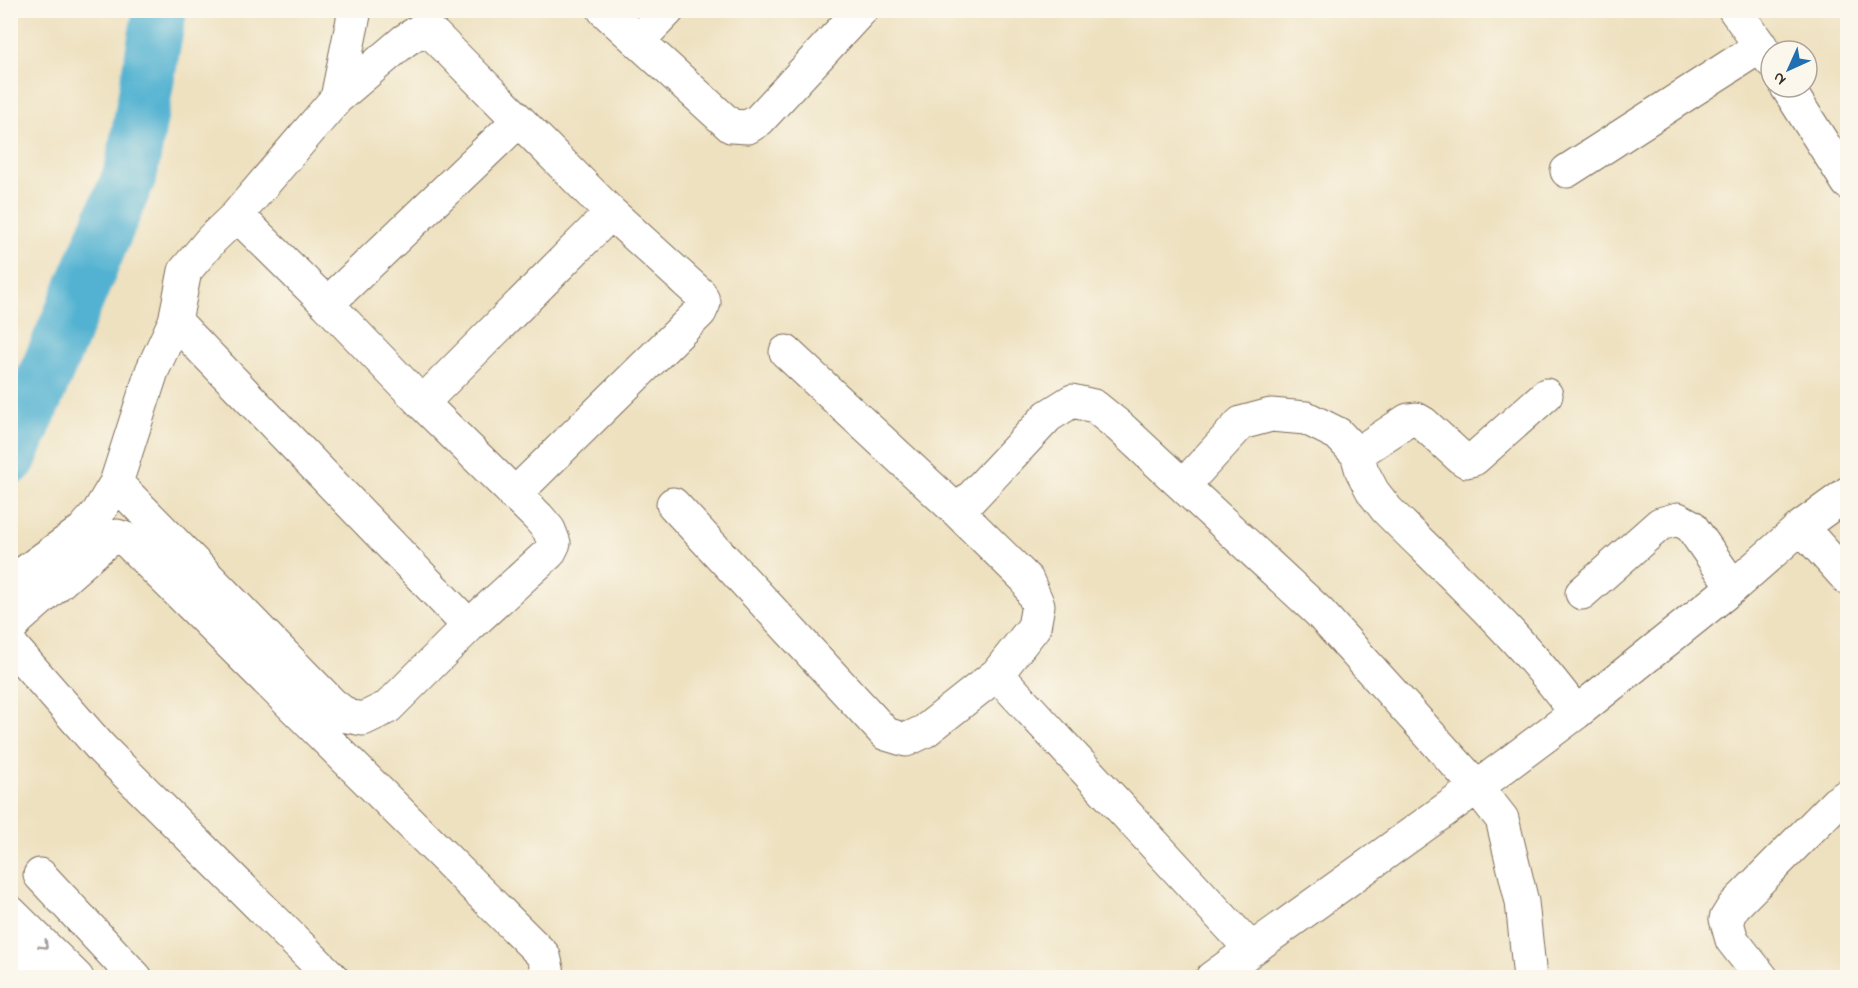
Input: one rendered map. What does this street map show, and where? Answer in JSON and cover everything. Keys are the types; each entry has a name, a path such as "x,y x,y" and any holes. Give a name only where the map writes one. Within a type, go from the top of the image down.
{"street":[{"path":"337,98 355,10"},
{"path":"604,10 731,126 748,127 759,120 861,10"},
{"path":"638,40 668,10"},
{"path":"10,583 83,530 98,513 116,483 152,371 175,321 185,272 337,98 404,41 421,30 435,36 611,213 700,294 704,303 700,312 514,495"},
{"path":"1567,171 1753,30"},
{"path":"1795,99 1848,183"},
{"path":"327,303 518,121"},
{"path":"422,403 611,213"},
{"path":"116,483 332,704 347,716 363,719 388,707 469,626 549,553 554,543 549,530 422,403 327,303 237,215"},
{"path":"175,321 469,626"},
{"path":"673,504 886,734 906,740 925,731 997,674 1034,627 1038,605 1026,580 958,512 786,351"},
{"path":"1357,454 1408,420 1416,419 1460,457 1466,461 1474,459 1546,395"},
{"path":"958,512 1047,416 1072,401 1094,406 1184,485 1319,612 1477,787 1502,819 1522,902 1530,978"},
{"path":"1184,485 1241,423 1271,415 1306,418 1338,434 1357,454 1372,492 1387,510 1524,648 1554,682 1576,713"},
{"path":"1212,978 1576,713 1733,587 1801,527 1848,494"},
{"path":"1582,593 1660,524 1678,519 1691,526 1733,587"},
{"path":"1801,527 1848,579"},
{"path":"10,629 18,619 110,538 117,536 124,538 544,956 549,978"},
{"path":"10,644 102,749 332,978"},
{"path":"997,674 1251,949"},
{"path":"1762,978 1732,940 1726,919 1734,906 1844,805"},
{"path":"40,875 136,978"},
{"path":"10,912 77,978"},
{"path":"10,950 38,978"}],"waterway":[{"path":"10,458 131,172 160,10"}]}
